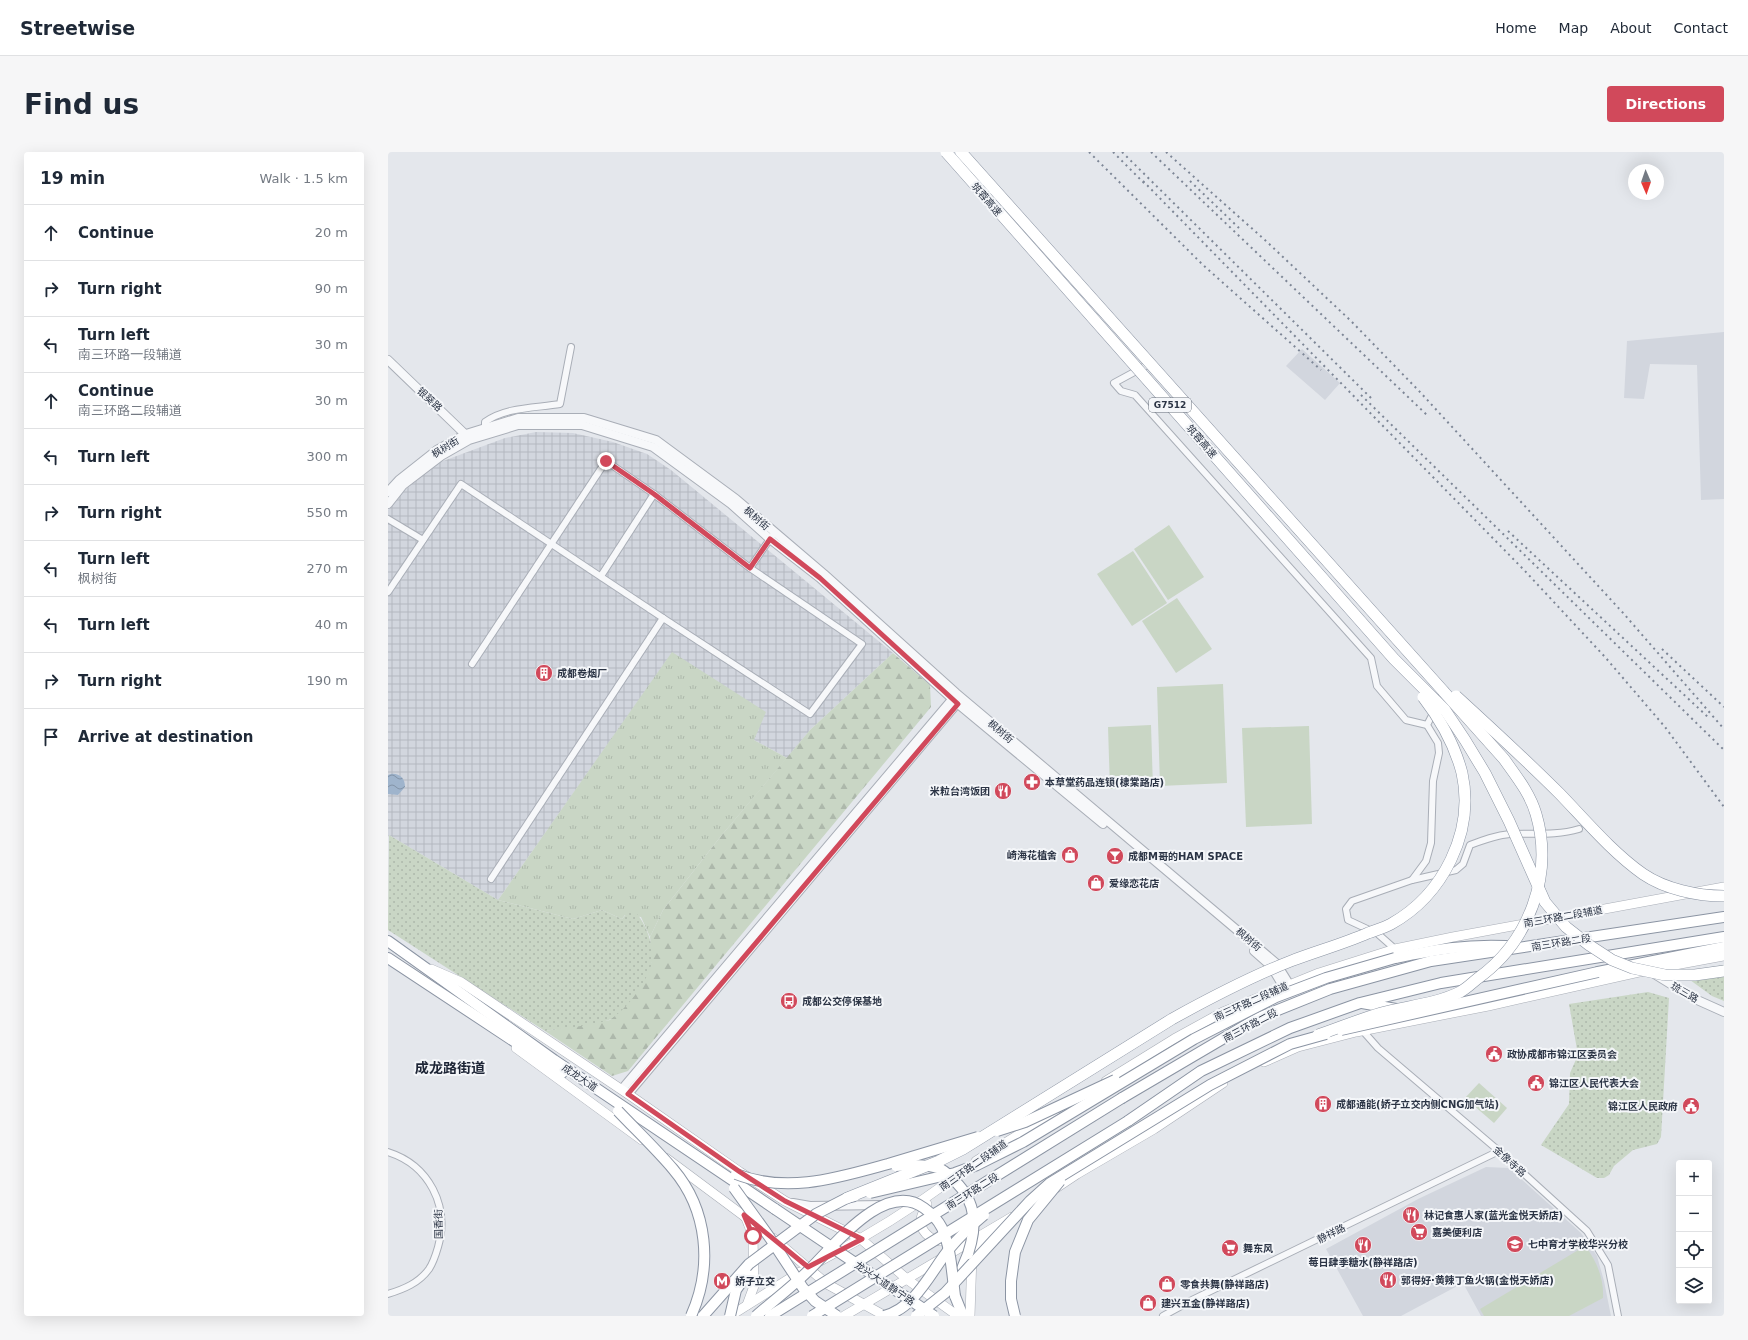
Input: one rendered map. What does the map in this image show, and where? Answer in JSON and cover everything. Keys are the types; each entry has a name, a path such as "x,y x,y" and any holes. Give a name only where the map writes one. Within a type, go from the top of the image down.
{"highway":[{"name":"筑蓉高速","path":"946,152 1394,659"},
{"name":"筑蓉高速","path":"961,152 1404,649"},
{"path":"1404,649 1522,755 1619,854 1644,874 1676,889 1714,896 1724,896"},
{"path":"916,1316 945,1293 1030,1200 1050,1183 1210,1084 1290,1044 1381,1014 1424,1004 1460,992 1490,970 1515,942 1531,915 1542,868 1542,838 1536,812 1525,790 1504,759 1404,649"},
{"path":"1394,659 1445,710 1465,740 1509,821 1546,902 1566,927 1589,945 1612,960 1632,968 1666,975 1695,975 1724,971"},
{"path":"703,1316 749,1264 816,1214 847,1198 963,1149 1172,1019 1207,1000 1290,961 1391,924 1422,900 1433,889 1446,870 1455,852 1463,819 1464,798 1462,774 1455,751 1432,709 1394,659"},
{"name":"南三环路二段","path":"770,1316 1122,1098 1258,1018 1330,989 1431,961 1526,948 1724,916"},
{"name":"南三环路二段","path":"812,1316 1128,1121 1201,1071 1290,1028 1360,1002 1442,983 1724,937"},
{"name":"成龙大道","path":"388,942 424,966 552,1063"},
{"path":"847,1198 955,1173 977,1165 1023,1142 1160,1059 1276,997 1332,976 1395,954 1454,946 1482,945 1526,948"},
{"path":"1318,1035 1598,972 1724,947"},
{"name":"成龙大道","path":"388,958 484,1022 552,1063 773,1211"},
{"path":"1360,1002 1413,1013"},
{"path":"619,1108 666,1129 710,1159 736,1174 771,1184 798,1184 826,1180 872,1168 1025,1122 1160,1059"},
{"path":"619,1108 673,1170 686,1187 696,1208 704,1236 705,1270 696,1304 691,1316"},
{"name":"成龙大道","path":"619,1108 734,1188 773,1211"},
{"path":"1015,1316 1011,1299 1011,1281 1015,1252 1028,1220 1062,1179 1085,1162"},
{"path":"872,1168 918,1164 940,1169 951,1177 964,1190 972,1205 974,1232 965,1263 956,1281"},
{"path":"734,1188 774,1244 802,1288 815,1301 838,1316"},
{"path":"885,1316 901,1308 913,1297 959,1238 1006,1195"},
{"path":"756,1316 808,1271 859,1220 887,1203 898,1200 918,1203 938,1220 942,1227 946,1238 956,1296 963,1316"},
{"name":"龙兴大道静宁路","path":"773,1211 924,1316"},
{"name":"龙兴大道静宁路","path":"773,1211 934,1316"},
{"path":"730,1316 736,1290 769,1248"}],"main road":[{"name":"南三环路二段辅道","path":"730,1316 808,1267 862,1239 931,1195 977,1161 1174,1039 1223,1012 1286,985 1319,973 1395,954 1460,935 1724,887"},
{"path":"844,1316 863,1303 908,1280 977,1237 1004,1223 1077,1174 1154,1129 1218,1086 1258,1065 1298,1047 1363,1031 1648,970 1724,956"},
{"path":"424,966 461,982 625,1091 740,1172 785,1201 862,1239 908,1280 958,1316"},
{"path":"484,1022 518,1050 744,1215 827,1284 885,1316"},
{"path":"931,1195 921,1220 924,1232 934,1240 956,1242 977,1237"},
{"path":"744,1215 753,1236 754,1286 747,1305"},
{"path":"970,1316 972,1254 977,1246 1004,1223"}],"street":[{"path":"485,431 485,422 489,419 512,411 560,404 571,347"},
{"name":"银葵路","path":"388,360 468,437"},
{"path":"1153,362 1114,383 1121,391 1135,395 1371,658 1377,686 1406,720 1427,725 1438,743 1439,753 1433,781 1431,844 1426,861 1412,880"},
{"name":"枫树街","path":"388,492 399,480 437,450 485,431 518,425 582,425 653,447 772,536 957,698 1276,963 1286,985"},
{"name":"枫树街","path":"388,504 403,485 468,437"},
{"path":"388,592 461,484 552,544 601,576 663,618 810,714 862,644 750,568 654,494 606,461 552,544 472,664"},
{"path":"601,576 654,494"},
{"path":"388,519 423,540"},
{"path":"750,568 772,536"},
{"path":"491,879 663,618"},
{"path":"1427,725 1446,689"},
{"path":"625,1091 957,698"},
{"path":"1395,954 1378,934 1348,920 1346,909 1352,901 1412,880 1456,870 1463,864 1470,845 1493,837 1508,834 1567,833 1579,829"},
{"name":"琉三路","path":"1648,970 1695,999 1724,1012"},
{"path":"1298,1047 1365,1022 1464,1004 1513,1000"},
{"name":"金像寺路","path":"1363,1031 1378,1048 1499,1151 1587,1231 1608,1265 1618,1316"},
{"name":"静祥路","path":"1163,1316 1201,1295 1499,1151"},
{"name":"国香街","path":"388,1152 405,1160 430,1182 436,1193 441,1231 435,1257 429,1269 412,1285 388,1294"},
{"path":"785,1201 810,1206 862,1206 918,1203"}],"shaded area":[{"path":"1724,332 1724,499 1701,500 1697,365 1650,364 1644,399 1624,398 1627,341"},
{"path":"1302,349 1340,383 1325,400 1286,366"},
{"name":"成都卷烟厂","path":"536,432 573,433 613,442 647,454 671,470 893,653 810,730 787,758 754,740 672,653 498,900 389,835 388,837 388,510 403,492 435,464 505,438"},
{"name":"七中育才学校华兴分校","path":"1486,1167 1509,1168 1581,1233 1597,1256 1611,1316 1481,1316 1463,1283 1401,1316 1363,1316 1326,1249 1418,1199"}],"green space":[{"path":"1169,525 1204,577 1168,600 1134,549"},
{"path":"1133,551 1167,603 1132,626 1097,574"},
{"path":"1177,598 1212,649 1176,673 1142,621"},
{"path":"672,652 766,712 754,740 787,758 721,836 663,910 650,937 641,917 625,915 622,919 602,910 573,919 498,900"},
{"path":"893,653 930,685 931,707 628,1071 612,1076 545,1031 610,1020 652,962 650,937 663,910 721,836 810,730"},
{"path":"1223,684 1227,783 1160,786 1157,687"},
{"path":"1151,725 1153,788 1110,789 1108,727"},
{"path":"1309,726 1312,824 1246,827 1242,728"},
{"path":"389,835 498,900 573,919 602,910 622,919 628,912 637,914 644,924 649,936 653,956 646,978 630,1002 624,1009 611,1019 545,1031 388,930"},
{"path":"1724,965 1724,1001 1712,996 1679,972"},
{"path":"1648,992 1669,998 1661,1137 1657,1144 1633,1150 1614,1166 1609,1175 1604,1178 1597,1178 1541,1145 1569,1104 1570,1073 1578,1055 1569,1004"},
{"path":"1479,1083 1507,1108 1494,1123 1465,1098"},
{"path":"1585,1246 1599,1270 1603,1298 1569,1316 1484,1316 1480,1309"}],"water":[{"path":"388,775 399,775 404,781 405,787 398,795 388,794"}],"railway":[{"path":"1089,152 1203,265 1321,370"},
{"path":"1113,152 1146,185"},
{"path":"1122,152 1371,398"},
{"path":"1151,152 1428,416"},
{"path":"1166,152 1266,241 1351,321 1420,392 1624,614 1724,729"},
{"path":"1143,181 1525,571 1605,657 1665,727 1724,807"},
{"path":"1190,181 1239,228"},
{"path":"1361,395 1724,750"},
{"path":"1508,531 1709,718"},
{"path":"1662,649 1724,707"}],"place":[{"name":"成都卷烟厂","path":"544,673"},
{"name":"本草堂药品连锁(棣棠路店)","path":"1032,782"},
{"name":"米粒台湾饭团","path":"1003,791"},
{"name":"崎海花植舍","path":"1070,855"},
{"name":"成都M哥的HAM SPACE","path":"1115,856"},
{"name":"爱缘恋花店","path":"1096,883"},
{"name":"成都公交停保基地","path":"789,1001"},
{"name":"政协成都市锦江区委员会","path":"1494,1054"},
{"name":"锦江区人民代表大会","path":"1536,1083"},
{"name":"成都通能(娇子立交内侧CNG加气站)","path":"1323,1104"},
{"name":"锦江区人民政府","path":"1691,1106"},
{"name":"林记食惠人家(蓝光金悦天娇店)","path":"1411,1215"},
{"name":"嘉美便利店","path":"1419,1232"},
{"name":"七中育才学校华兴分校","path":"1515,1244"},
{"name":"莓日肆季糖水(静祥路店)","path":"1363,1245"},
{"name":"舞东风","path":"1230,1248"},
{"name":"郭得好·黄辣丁鱼火锅(金悦天娇店)","path":"1388,1280"},
{"name":"娇子立交","path":"722,1281"},
{"name":"零食共舞(静祥路店)","path":"1167,1284"},
{"name":"建兴五金(静祥路店)","path":"1148,1303"}],"district":[{"name":"成龙路街道","path":"450,1068"}],"route":[{"path":"606,461 654,494 750,568 770,539 820,578 958,704 791,899 628,1094 740,1172 785,1201 862,1239 808,1267 744,1215 751,1227 753,1236"}]}
